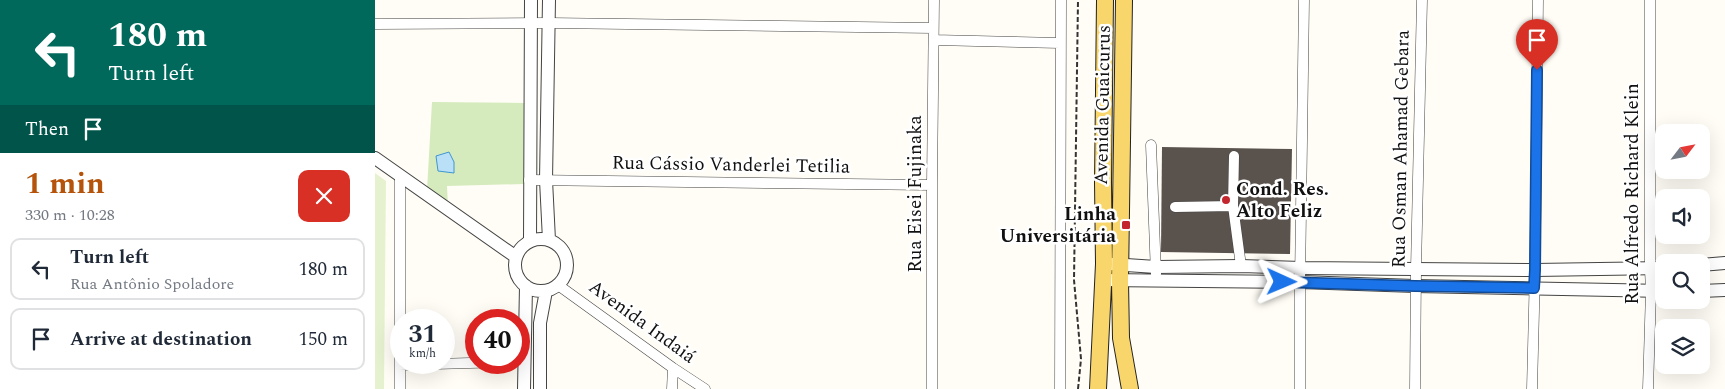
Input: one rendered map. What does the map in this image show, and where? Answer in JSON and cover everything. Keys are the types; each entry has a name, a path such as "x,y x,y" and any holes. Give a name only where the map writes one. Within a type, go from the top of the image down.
{"main road":[{"name":"Avenida Guaicurus","path":"1105,0 1104,264 1115,275 1121,338 1130,389"},
{"name":"Avenida Guaicurus","path":"1098,389 1115,275 1124,0"}],"street":[{"path":"529,242 531,0"},
{"path":"549,0 546,180 549,240"},
{"name":"Rua Eisei Fujinaka","path":"932,389 934,0"},
{"path":"1060,389 1061,0"},
{"path":"1300,389 1304,0"},
{"name":"Rua Osman Ahamad Gebara","path":"1415,389 1415,286 1422,0"},
{"path":"1532,389 1538,0"},
{"name":"Rua Alfredo Richard Klein","path":"1650,0 1650,269 1655,285"},
{"path":"375,24 549,23 933,28"},
{"path":"934,40 1061,43"},
{"path":"1151,145 1156,281"},
{"path":"1234,156 1233,206 1241,266"},
{"path":"375,158 516,257"},
{"path":"400,176 400,309"},
{"name":"Rua Cássio Vanderlei Tetilia","path":"529,180 932,185"},
{"path":"1175,207 1233,206"},
{"path":"536,239 549,240 561,249 567,264 566,271 558,285 546,291 535,290 526,286 518,278 515,268 516,257 519,251 529,242 536,239"},
{"path":"1710,264 1725,263"},
{"path":"1115,275 1156,267 1241,266 1535,270 1655,269"},
{"path":"1115,275 1156,281 1300,282 1655,291"},
{"name":"Avenida Indaiá","path":"558,285 705,389"},
{"path":"524,309 526,286"},
{"path":"1710,290 1725,290"},
{"path":"540,389 540,323 546,291"},
{"name":"Rua Alfredo Richard Klein","path":"1648,389 1655,309"},
{"path":"530,362 540,362"},
{"path":"672,389 673,368"},
{"path":"399,389 400,374"},
{"path":"522,374 524,389"}],"path":[{"path":"1078,0 1074,280 1081,359 1078,389"}],"green space":[{"path":"432,102 525,103 524,184 447,186 448,207 427,190"},
{"path":"375,173 386,181 384,389 375,389"}],"water":[{"path":"449,152 454,162 454,173 438,171 436,156"}],"building":[{"name":"Cond. Res. Alto Feliz","path":"1162,147 1292,149 1290,254 1161,252"}],"place":[{"name":"Cond. Res. Alto Feliz","path":"1226,200"},
{"name":"Linha Universitária","path":"1126,225"}],"route":[{"path":"1282,282 1534,288 1537,70"}]}
